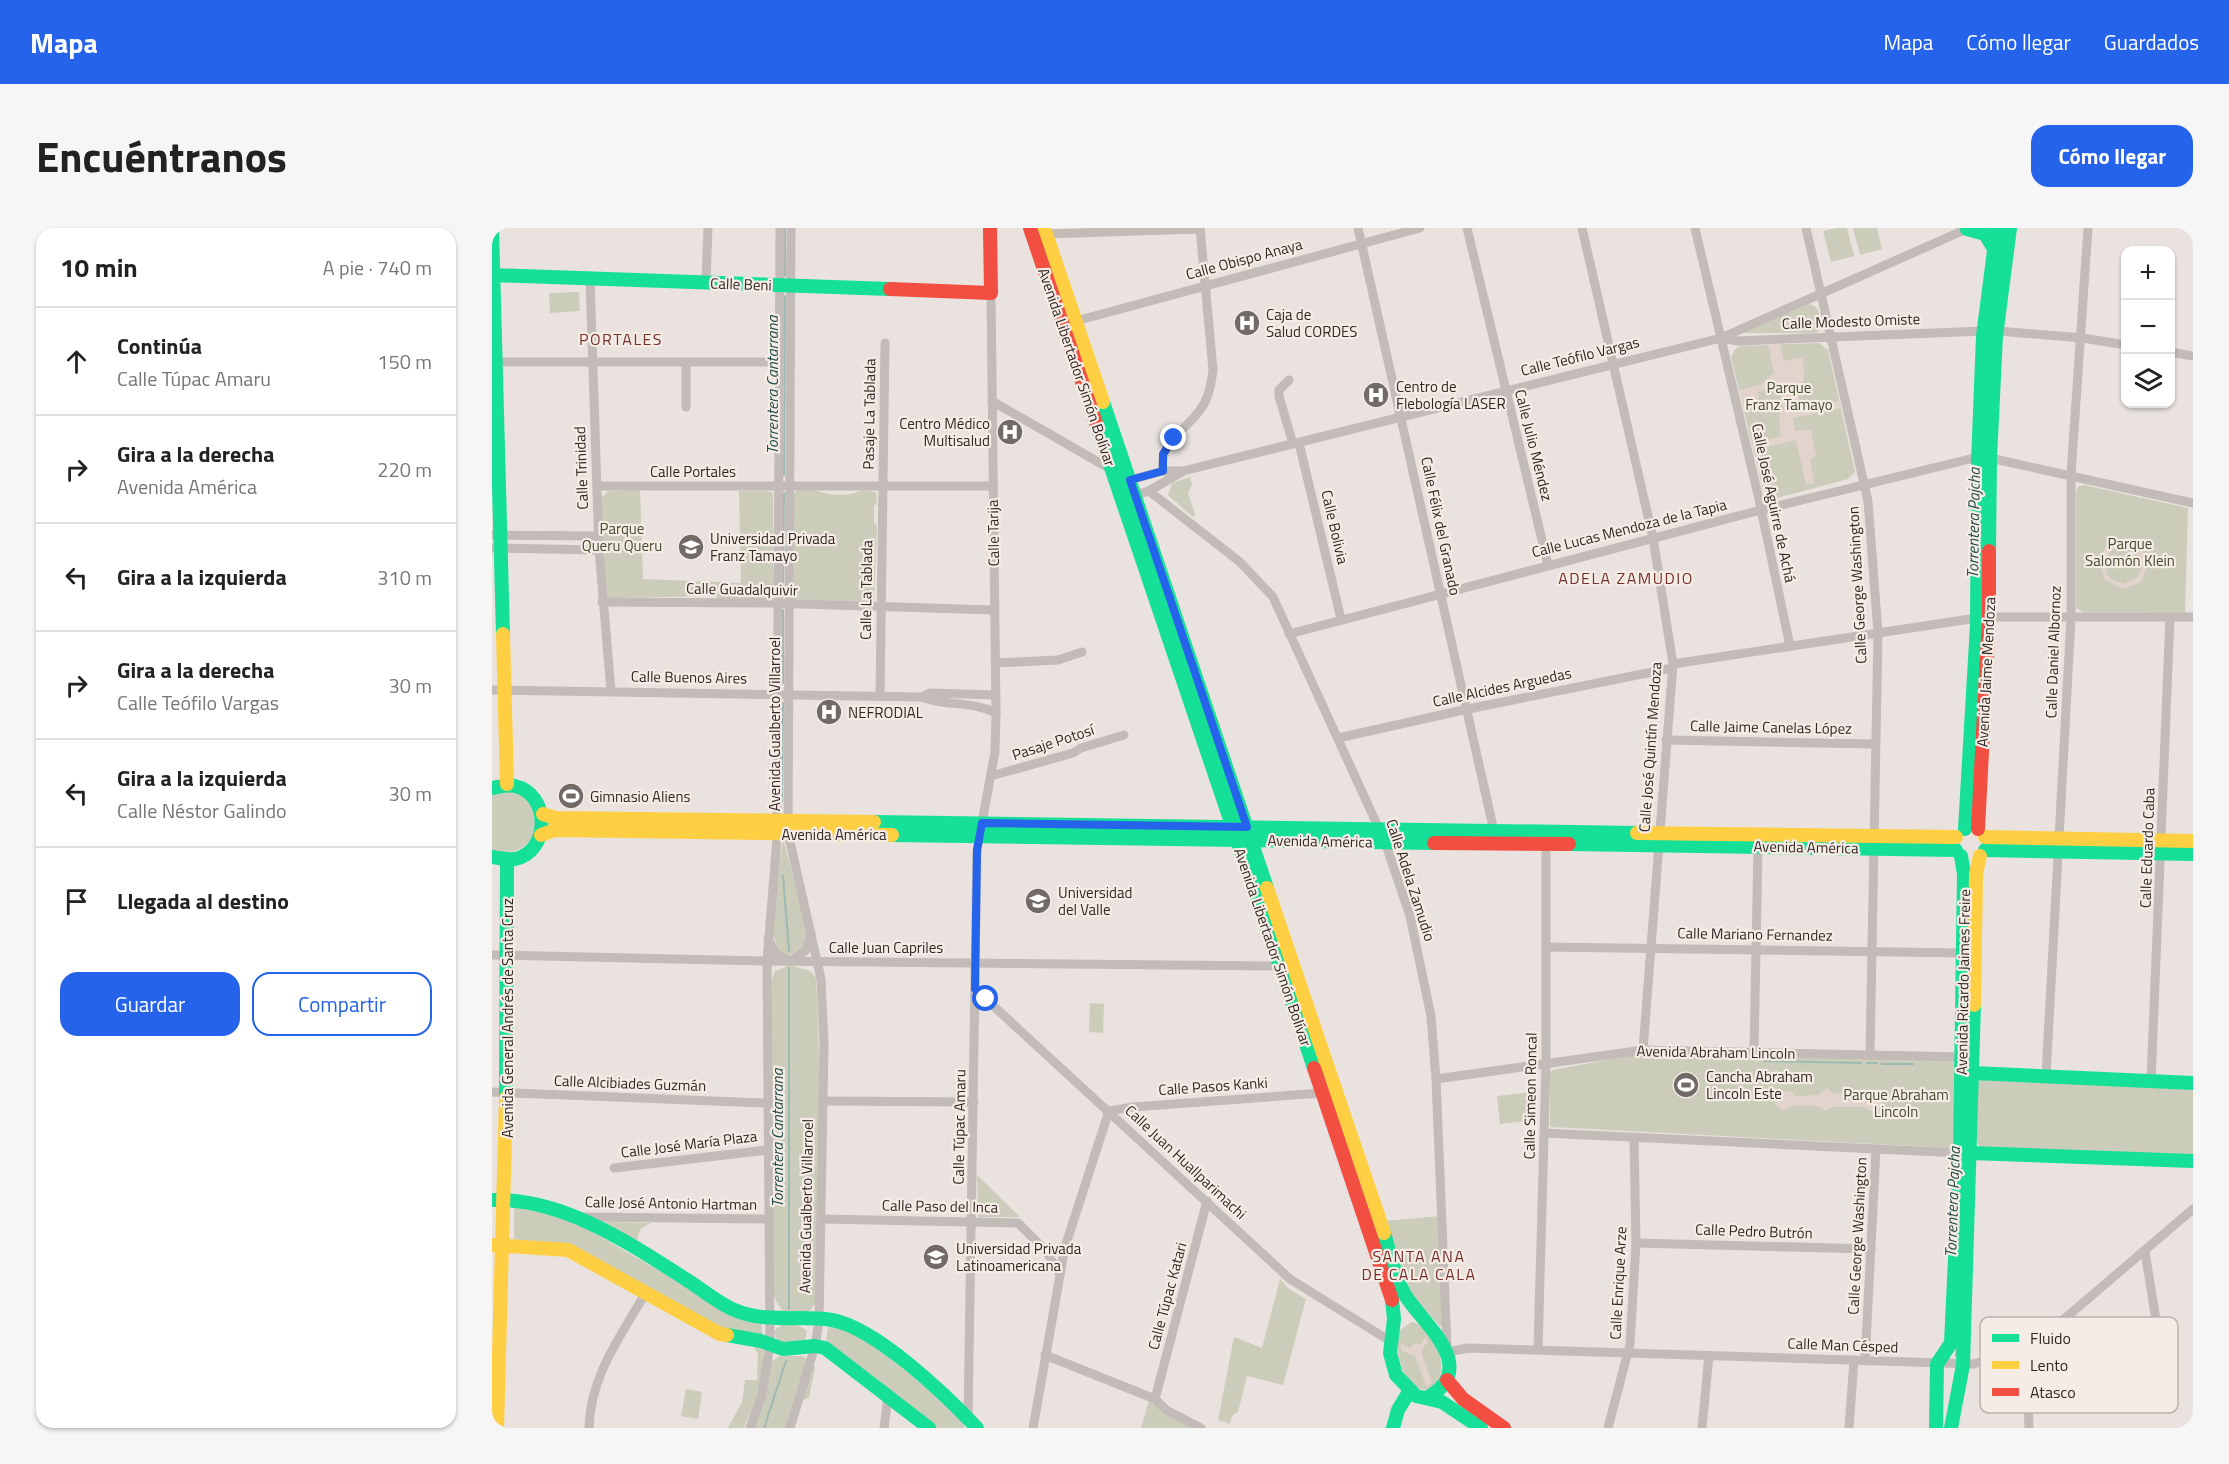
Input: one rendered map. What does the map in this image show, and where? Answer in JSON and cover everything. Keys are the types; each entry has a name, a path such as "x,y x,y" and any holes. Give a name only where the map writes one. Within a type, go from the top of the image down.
{"main road":[{"path":"492,228 498,691 507,784"},
{"name":"Calle Tarija","path":"990,228 991,293"},
{"name":"Avenida Libertador Simón Bolívar","path":"1030,228 1392,1300 1393,1326"},
{"path":"1968,228 1984,234 1994,249"},
{"name":"Avenida Jaime Mendoza","path":"1971,843 1983,618 1984,457 1994,249 1997,228"},
{"name":"Avenida Jaime Mendoza","path":"1990,331 2010,228"},
{"name":"Avenida Libertador Simón Bolívar","path":"1045,231 1403,1291 1424,1320"},
{"name":"Calle Beni","path":"493,276 991,293"},
{"path":"492,788 507,784 529,793 543,814 541,835 529,851 507,860 492,857"},
{"path":"1201,827 1217,815 1222,797"},
{"name":"Avenida América","path":"543,814 555,818 782,827"},
{"name":"Avenida América","path":"541,835 555,830 782,827 980,829 1383,835 1546,844 1658,839 1971,843 2162,847 2193,854"},
{"name":"Avenida América","path":"980,829 1201,827 1234,833"},
{"name":"Avenida América","path":"1249,834 1281,840 1494,831 1658,839 1758,847 1874,842"},
{"path":"1261,868 1267,852 1281,840"},
{"name":"Avenida América","path":"2162,847 2193,841"},
{"name":"Avenida Ricardo Jaimes Freire","path":"1951,1428 1963,1365 1964,874 1971,843"},
{"name":"Avenida Ricardo Jaimes Freire","path":"1936,1428 1937,1364 1951,1343 1973,1073 1976,874 1971,843"},
{"name":"Avenida General Andrés de Santa Cruz","path":"497,1428 499,955 507,860"},
{"path":"1973,1073 2193,1083"},
{"path":"1965,1153 2193,1161"},
{"path":"499,1200 531,1201 574,1217 736,1311 770,1318 819,1320 850,1326 880,1344 971,1425"},
{"path":"498,1245 568,1250 720,1334 790,1350 815,1346 825,1348 841,1358 929,1428"},
{"path":"1427,1398 1440,1391 1447,1380 1447,1360 1437,1332 1424,1320 1407,1318 1393,1326 1390,1341 1392,1365 1396,1375 1409,1392 1427,1398 1442,1402 1462,1423 1481,1428"},
{"path":"1447,1380 1462,1399 1504,1428"},
{"path":"1393,1428 1398,1410 1409,1392"}],"street":[{"path":"706,282 708,228"},
{"name":"Avenida Gualberto Villarroel","path":"750,1428 762,1395 770,1344 767,1219 767,937 782,827 789,693 790,485 785,285 780,228"},
{"name":"Avenida Gualberto Villarroel","path":"790,1428 815,1346 819,1320 823,1219 824,1043 819,962 782,827 778,693 779,362 791,228"},
{"path":"1045,231 1200,228 1213,370 1211,384 1199,411 1166,447 1162,461 1163,471"},
{"name":"Calle Félix del Granado","path":"1358,228 1494,831"},
{"name":"Calle Obispo Anaya","path":"1076,321 1420,228"},
{"name":"Calle Julio Méndez","path":"1467,228 1548,565"},
{"name":"Calle José Quintín Mendoza","path":"1582,228 1653,538 1672,666 1658,839"},
{"name":"Calle José Aguirre de Achá","path":"1695,228 1761,510 1790,646"},
{"name":"Calle George Washington","path":"1806,228 1865,485 1878,633 1874,744 1870,1055"},
{"name":"Calle Teófilo Vargas","path":"1130,480 1163,471 1183,471 1721,338 1968,228"},
{"name":"Calle Daniel Albornoz","path":"2046,1076 2071,618 2072,474 2083,338 2088,228"},
{"name":"Calle Trinidad","path":"590,279 598,536 611,691"},
{"name":"Calle Tarija","path":"980,829 995,752 996,713 991,293"},
{"name":"Calle Modesto Omiste","path":"1721,338 1738,341 1990,331 2083,338 2121,344"},
{"name":"Pasaje La Tablada","path":"882,486 885,343"},
{"path":"2175,353 2193,356"},
{"path":"494,362 779,362"},
{"path":"686,362 686,407"},
{"name":"Calle Bolivia","path":"1289,380 1279,390 1279,396 1296,443 1341,619"},
{"path":"992,401 1112,470"},
{"name":"Calle Lucas Mendoza de la Tapia","path":"1289,634 1761,510 1984,457 2072,474 2193,503"},
{"name":"Calle Teófilo Vargas","path":"1135,495 1183,471"},
{"name":"Calle Portales","path":"597,486 993,486"},
{"name":"Calle La Tablada","path":"880,696 882,486"},
{"name":"Calle Adela Zamudio","path":"1149,490 1251,571 1273,597 1383,835 1410,916 1431,1016 1436,1079 1447,1360"},
{"path":"496,541 598,536"},
{"path":"496,541 599,550"},
{"name":"Calle Guadalquivir","path":"602,602 789,604 994,610"},
{"name":"Calle Eduardo Caba","path":"2151,1081 2170,617"},
{"name":"Calle Alcides Arguedas","path":"1338,738 1672,666 1983,618 2193,617"},
{"path":"995,663 1058,660 1082,652"},
{"name":"Calle Buenos Aires","path":"498,691 789,693 922,697 933,701 980,705 996,713"},
{"name":"Calle Buenos Aires","path":"922,697 930,693 996,695"},
{"name":"Pasaje Potosí","path":"991,776 1073,753 1081,748 1124,735"},
{"name":"Calle Jaime Canelas López","path":"1666,740 1874,744"},
{"name":"Calle Túpac Amaru","path":"971,1425 975,962 980,829"},
{"path":"1643,1050 1658,839"},
{"name":"Calle Simeon Roncal","path":"1538,1349 1546,1065 1546,844"},
{"path":"1754,1052 1758,847"},
{"path":"767,937 777,955 791,961 806,950 811,930"},
{"name":"Calle Mariano Fernandez","path":"1546,946 1963,953"},
{"name":"Calle Juan Capriles","path":"499,955 819,962 1279,966"},
{"name":"Calle Juan Huallparimachi","path":"975,989 1290,1279 1390,1341"},
{"name":"Avenida Abraham Lincoln","path":"1436,1079 1643,1050 1962,1057"},
{"name":"Calle Alcibiades Guzmán","path":"499,1093 767,1103"},
{"name":"Calle Pasos Kanki","path":"1109,1111 1133,1107 1322,1093"},
{"path":"823,1101 974,1102"},
{"path":"1033,1428 1065,1247 1109,1111"},
{"path":"1544,1133 1965,1153"},
{"name":"Calle Enrique Arze","path":"1608,1428 1629,1353 1636,1243 1634,1138"},
{"name":"Calle George Washington","path":"1865,1361 1876,1149"},
{"name":"Calle José María Plaza","path":"614,1168 767,1150"},
{"name":"Calle Túpac Katari","path":"1155,1399 1207,1201"},
{"name":"Calle Man Césped","path":"2070,1316 2193,1209"},
{"name":"Calle José Antonio Hartman","path":"574,1217 767,1219"},
{"name":"Calle Paso del Inca","path":"823,1219 1018,1222 1046,1251 1059,1273"},
{"name":"Calle Pedro Butrón","path":"1636,1243 1871,1250"},
{"path":"1046,1251 1065,1247"},
{"path":"2145,1252 2156,1317"},
{"path":"589,1428 589,1409 595,1384 646,1293"},
{"name":"Calle Man Césped","path":"1447,1360 1453,1351 1462,1348 1963,1365 1980,1362"},
{"path":"1045,1355 1155,1399 1167,1410 1201,1428"},
{"path":"1702,1428 1709,1355"},
{"path":"1849,1428 1854,1360"},
{"path":"884,1428 888,1396"},
{"path":"2028,1413 2029,1428"}],"green space":[{"path":"1847,228 1854,256 1831,262 1823,231"},
{"path":"1853,228 1877,228 1882,249 1860,255"},
{"path":"579,292 580,311 550,313 549,293"},
{"path":"1810,304 1818,309 1822,327 1816,333 1742,333"},
{"name":"Parque Franz Tamayo","path":"1819,343 1828,350 1855,472 1848,479 1773,499 1763,490 1731,357 1735,349 1741,346"},
{"path":"1190,477 1192,484 1188,493 1195,514 1193,517 1168,495 1172,483"},
{"name":"Parque Salomón Klein","path":"2084,485 2188,508 2185,613 2083,612 2076,608 2076,492 2078,487"},
{"path":"814,489 838,495 862,490 876,492 874,602 794,599 794,494 797,490"},
{"name":"Parque Queru Queru","path":"640,490 643,579 741,583 739,491 773,493 774,589 772,595 765,599 719,599 715,596 608,598 602,547 602,497 608,491"},
{"path":"503,788 530,798 537,832 523,847 506,852 492,850 492,791"},
{"path":"783,838 807,930 802,947 791,955 780,952 771,931"},
{"path":"790,965 810,971 816,978 819,1100 818,1221 816,1302 809,1312 783,1313 772,1293 771,982 775,971"},
{"path":"1090,1003 1104,1004 1103,1033 1089,1032"},
{"name":"Parque Abraham Lincoln","path":"1638,1054 1950,1059 1954,1061 1956,1142 1952,1148 1550,1127 1550,1073 1553,1070"},
{"name":"Parque Abraham Lincoln","path":"1981,1078 2193,1086 2193,1158 1983,1150 1977,1143 1977,1084"},
{"path":"1534,1092 1537,1120 1500,1124 1497,1096"},
{"path":"977,1175 1020,1217 978,1217"},
{"path":"514,1203 573,1221 738,1316 762,1323 762,1338 729,1332 558,1243 514,1239"},
{"path":"1439,1216 1442,1325 1440,1326 1413,1298 1384,1221"},
{"path":"607,1222 651,1223 640,1229 637,1242 603,1226"},
{"path":"1280,1279 1289,1289 1306,1299 1283,1385 1247,1376 1238,1412 1232,1416 1230,1424 1218,1420 1234,1337 1262,1348"},
{"path":"1412,1322 1425,1329 1438,1350 1441,1373 1432,1390 1413,1385 1407,1379 1400,1361 1398,1331"},
{"path":"784,1323 798,1325 807,1331 805,1340 795,1345 777,1341 774,1331"},
{"path":"837,1325 865,1338 956,1412 964,1423 964,1428 936,1428 826,1341 828,1326"},
{"path":"754,1347 764,1349 763,1356 773,1361 779,1356 802,1356 813,1363 815,1368 809,1398 797,1402 788,1428 753,1428 766,1396 770,1373 744,1428 728,1428 742,1402 745,1380 757,1380 758,1354"},
{"path":"686,1389 702,1392 698,1419 681,1416"},
{"path":"1149,1401 1158,1406 1162,1413 1191,1428 1141,1428"}],"shaded area":[{"path":"1780,344 1784,361 1803,357 1804,381 1796,383 1800,408 1840,401 1841,408 1793,418 1795,431 1811,429 1816,456 1810,459 1814,483 1806,485 1796,440 1753,450 1752,444 1781,436 1779,416 1783,408 1779,388 1758,392 1759,397 1744,410 1739,390 1760,385 1774,373 1768,345"},
{"path":"2124,540 2142,549 2148,565 2141,582 2123,589 2105,580 2099,561 2105,548","holes":["2123,545 2136,550 2143,566 2138,577 2123,584 2111,579 2106,573 2105,561 2111,550"]},
{"path":"1827,1088 1834,1094 1876,1093 1881,1096 1883,1105 1873,1112 1864,1107 1832,1107 1825,1111 1819,1106 1795,1105 1783,1111 1775,1105 1775,1098 1783,1091 1790,1091 1795,1096 1818,1095"},
{"path":"1425,1337 1428,1343 1423,1347 1422,1354 1432,1383 1426,1386 1415,1356 1402,1351 1401,1344 1401,1341 1404,1346 1410,1348 1414,1343 1421,1344"}],"waterway":[{"name":"Torrentera Cantarrana","path":"785,228 785,276"},
{"name":"Torrentera Cantarrana","path":"784,475 785,296"},
{"name":"Torrentera Cantarrana","path":"783,597 784,493"},
{"name":"Torrentera Cantarrana","path":"783,610 783,683"},
{"name":"Torrentera Cantarrana","path":"782,802 783,703"},
{"name":"Torrentera Cantarrana","path":"783,876 789,951"},
{"name":"Torrentera Cantarrana","path":"789,968 789,1309"},
{"path":"1764,1061 1861,1063"},
{"path":"1867,1063 1877,1063"},
{"path":"1882,1064 1913,1064"},
{"name":"Torrentera Pajcha","path":"1956,1356 1957,1344"},
{"name":"Torrentera Cantarrana","path":"764,1428 786,1361"}],"traffic: fast":[{"path":"492,228 503,634"},
{"path":"1965,829 1977,625 1978,462 1983,336 1997,228"},
{"path":"1989,551 1990,458 1996,336 2010,228"},
{"path":"1967,229 1985,234 1994,249"},
{"path":"492,275 890,289"},
{"path":"1103,402 1267,888"},
{"path":"1097,426 1314,1068"},
{"path":"492,788 512,785 527,791 535,800 542,822 535,845 527,854 515,859 492,857"},
{"path":"874,822 1637,833"},
{"path":"892,835 1434,843"},
{"path":"1569,844 1956,850"},
{"path":"1985,850 2193,854"},
{"path":"1936,1428 1937,1364 1951,1343 1960,1153 1964,874 1961,856"},
{"path":"506,1098 507,859"},
{"path":"1951,1428 1963,1365 1974,1005"},
{"path":"1973,1073 2193,1083"},
{"path":"1971,1153 2193,1161"},
{"path":"492,1200 518,1201 544,1206 594,1225 642,1252 718,1301 748,1315 832,1320 850,1326 889,1349 929,1381 977,1428"},
{"path":"1384,1233 1401,1288 1434,1332 1449,1359 1449,1373 1442,1386 1427,1398"},
{"path":"1392,1300 1394,1319 1390,1353 1396,1375 1416,1396 1442,1402 1481,1428"},
{"path":"727,1335 761,1341 783,1349 815,1346 825,1348 929,1428"},
{"path":"1393,1428 1398,1410 1409,1392"}],"traffic: slow":[{"path":"1044,228 1103,402"},
{"path":"503,634 507,784"},
{"path":"543,814 555,818 874,822"},
{"path":"541,835 555,830 892,835"},
{"path":"1637,833 1956,837"},
{"path":"1985,837 2193,841"},
{"path":"1974,1005 1976,874 1980,856"},
{"path":"1267,888 1384,1233"},
{"path":"497,1428 506,1098"},
{"path":"492,1245 568,1250 720,1334 727,1335"}],"traffic: jam":[{"path":"890,289 991,293 990,228"},
{"path":"1030,228 1097,426"},
{"path":"1978,829 1989,617 1989,551"},
{"path":"1434,843 1569,844"},
{"path":"1314,1068 1392,1300"},
{"path":"1447,1380 1463,1399 1504,1428"}],"place":[{"name":"Caja de Salud CORDES","path":"1247,323"},
{"name":"Centro de Flebología LASER","path":"1376,395"},
{"name":"Centro Médico Multisalud","path":"1010,432"},
{"name":"Universidad Privada Franz Tamayo","path":"691,547"},
{"name":"NEFRODIAL","path":"829,712"},
{"name":"Gimnasio Aliens","path":"571,796"},
{"name":"Universidad del Valle","path":"1038,901"},
{"name":"Cancha Abraham Lincoln Este","path":"1686,1085"},
{"name":"Universidad Privada Latinoamericana","path":"936,1257"}],"district":[{"name":"PORTALES","path":"621,339"},
{"name":"ADELA ZAMUDIO","path":"1626,578"},
{"name":"SANTA ANA DE CALA CALA","path":"1419,1265"}],"route":[{"path":"986,999 975,989 977,850 982,823 1247,827 1130,480 1163,471 1161,464 1163,454 1174,438"}]}
